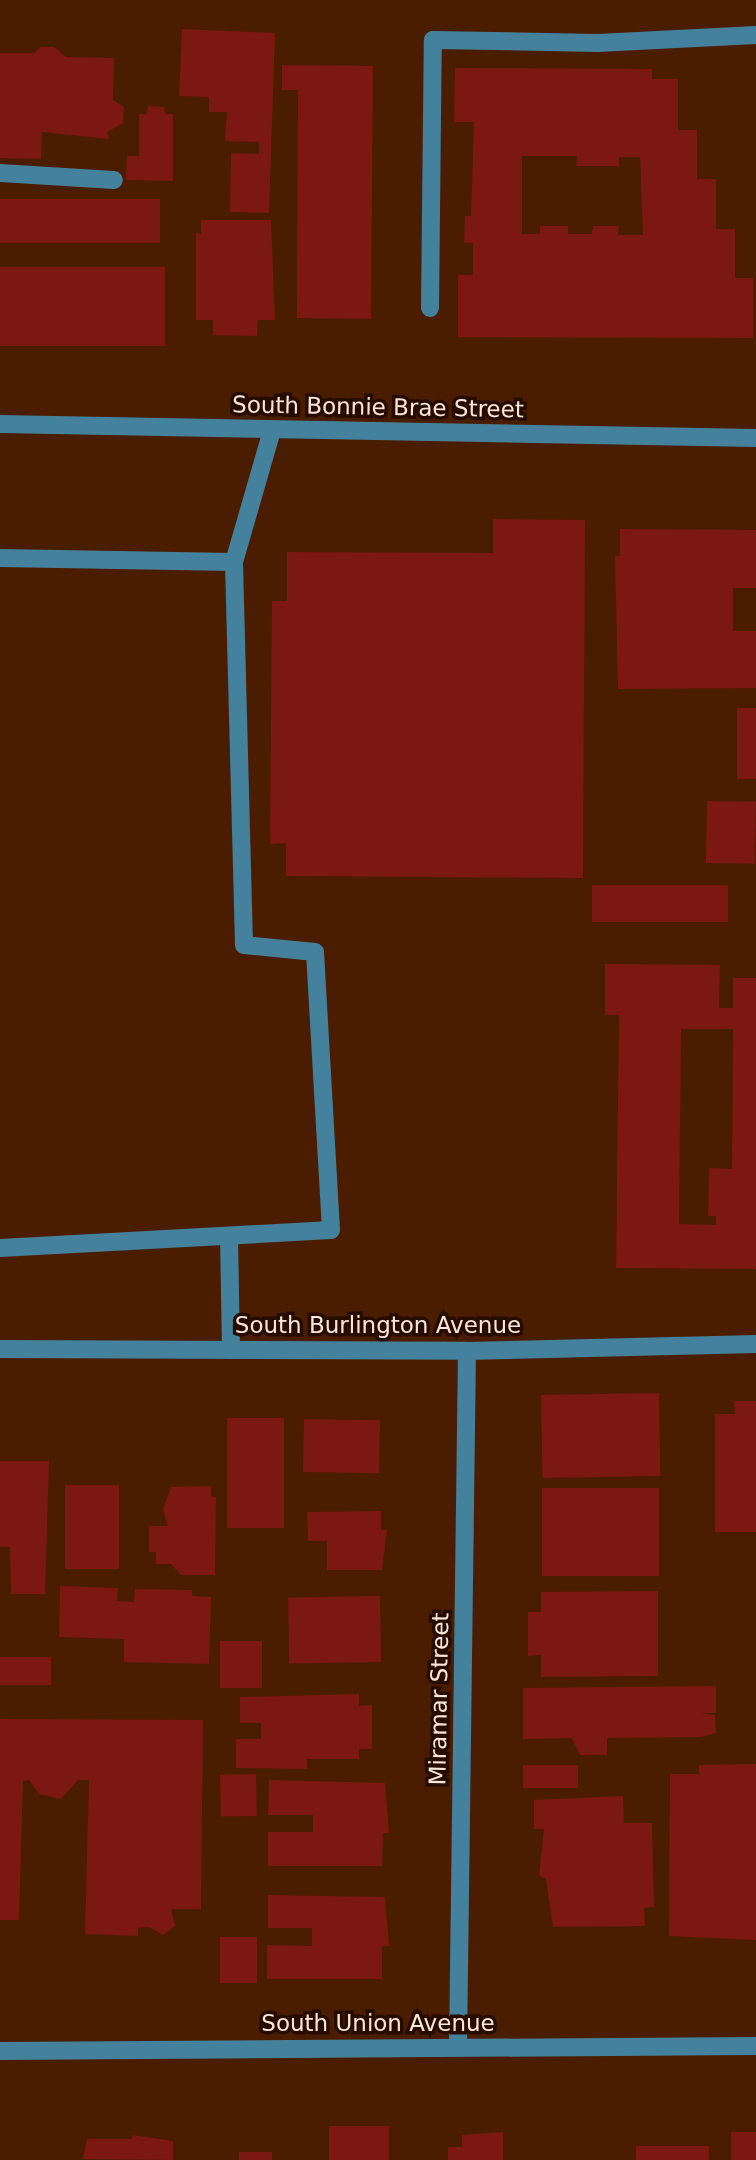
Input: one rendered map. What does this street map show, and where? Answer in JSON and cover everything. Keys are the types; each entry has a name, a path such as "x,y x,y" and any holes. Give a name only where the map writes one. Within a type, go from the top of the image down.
{"street":[{"path":"430,308 433,40 598,43 756,35"},
{"path":"0,173 114,180"},
{"name":"South Bonnie Brae Street","path":"0,424 756,438"},
{"path":"0,1248 331,1230 315,952 244,945 234,562 272,430"},
{"path":"0,558 234,562"},
{"path":"229,1236 231,1350"},
{"name":"South Burlington Avenue","path":"0,1349 467,1351 756,1344"},
{"name":"Miramar Street","path":"458,2047 467,1351"},
{"name":"South Union Avenue","path":"0,2051 756,2046"}],"building":[{"path":"182,29 275,33 269,213 230,212 231,153 259,154 259,142 225,141 227,112 209,112 209,97 179,96"},
{"path":"41,47 54,47 66,57 114,58 113,100 124,107 123,123 107,132 109,139 42,132 41,159 0,158 0,53 34,53"},
{"path":"282,65 373,66 371,319 297,318 298,90 282,90"},
{"path":"455,68 652,69 652,79 678,79 678,130 697,130 697,179 716,179 716,229 735,229 735,278 753,278 753,338 458,337 458,275 473,275 473,243 464,243 465,216 471,216 474,122 454,122","holes":["522,156 577,156 576,166 619,166 619,157 640,157 643,235 618,235 619,226 593,226 592,234 568,234 568,226 540,226 540,234 522,234"]},
{"path":"148,106 164,107 165,114 173,114 173,181 126,180 127,156 139,156 139,114 147,114"},
{"path":"0,199 160,199 160,243 0,243"},
{"path":"201,220 271,220 275,320 258,320 257,336 213,335 213,320 196,320 196,233 201,234"},
{"path":"0,267 165,267 165,346 0,346"},
{"path":"493,519 585,520 583,878 286,876 286,843 270,844 272,601 287,601 287,552 493,553"},
{"path":"620,529 756,530 756,588 733,588 733,631 756,631 756,688 618,689 615,556 620,556"},
{"path":"737,708 756,708 756,779 737,779"},
{"path":"707,801 756,802 755,864 706,863"},
{"path":"592,885 728,885 728,922 592,922"},
{"path":"605,964 720,965 719,1008 733,1008 733,978 756,978 756,1269 616,1268 619,1015 605,1015","holes":["681,1029 733,1029 732,1169 709,1168 708,1216 716,1216 716,1225 679,1224"]},
{"path":"659,1393 660,1476 542,1478 541,1395"},
{"path":"734,1401 756,1401 756,1532 715,1532 715,1414 735,1414"},
{"path":"227,1418 284,1418 284,1528 227,1528"},
{"path":"304,1419 380,1420 379,1473 303,1472"},
{"path":"0,1461 49,1461 45,1594 11,1594 10,1547 0,1547"},
{"path":"65,1485 119,1485 119,1569 65,1569"},
{"path":"211,1486 211,1496 216,1497 215,1575 181,1575 171,1564 156,1564 156,1552 149,1552 149,1526 168,1526 163,1510 171,1487"},
{"path":"542,1488 659,1488 659,1576 542,1576"},
{"path":"381,1511 381,1530 387,1530 382,1570 327,1570 327,1541 308,1541 307,1512"},
{"path":"60,1586 118,1588 117,1601 134,1602 135,1589 192,1590 192,1596 211,1597 209,1664 124,1662 124,1639 59,1637"},
{"path":"658,1591 658,1676 541,1677 541,1655 528,1656 528,1612 541,1612 541,1592"},
{"path":"380,1596 381,1662 289,1664 288,1598"},
{"path":"220,1641 262,1641 262,1688 220,1688"},
{"path":"0,1657 51,1657 51,1685 0,1685"},
{"path":"716,1686 716,1713 700,1713 715,1715 716,1733 701,1737 607,1738 607,1755 580,1755 572,1738 523,1739 523,1688"},
{"path":"359,1694 359,1706 372,1705 372,1749 359,1749 359,1759 307,1759 307,1769 236,1768 236,1739 261,1739 261,1723 240,1723 240,1697"},
{"path":"0,1719 203,1720 201,1909 171,1909 175,1926 163,1935 149,1927 138,1928 138,1936 85,1934 89,1780 78,1780 61,1799 39,1794 29,1780 23,1781 19,1920 0,1920"},
{"path":"756,1764 756,1940 669,1936 670,1774 699,1774 699,1765"},
{"path":"523,1765 578,1765 578,1788 523,1788"},
{"path":"256,1774 257,1816 221,1817 220,1775"},
{"path":"269,1780 385,1783 389,1833 383,1833 382,1866 268,1866 268,1832 313,1832 313,1815 268,1815"},
{"path":"623,1796 624,1823 652,1823 654,1907 644,1908 645,1926 553,1927 546,1879 539,1875 544,1829 534,1829 534,1800"},
{"path":"268,1895 385,1897 389,1946 382,1946 382,1979 267,1979 267,1945 312,1946 312,1928 268,1928"},
{"path":"220,1937 257,1937 257,1983 220,1983"},
{"path":"329,2126 389,2126 389,2160 329,2160"},
{"path":"503,2132 503,2160 448,2160 448,2147 462,2147 462,2135"},
{"path":"731,2132 756,2132 756,2160 731,2160"},
{"path":"132,2135 173,2141 173,2160 83,2159 87,2139 132,2139"},
{"path":"636,2146 709,2146 709,2160 636,2160"},
{"path":"239,2152 272,2152 272,2160 239,2160"}]}
